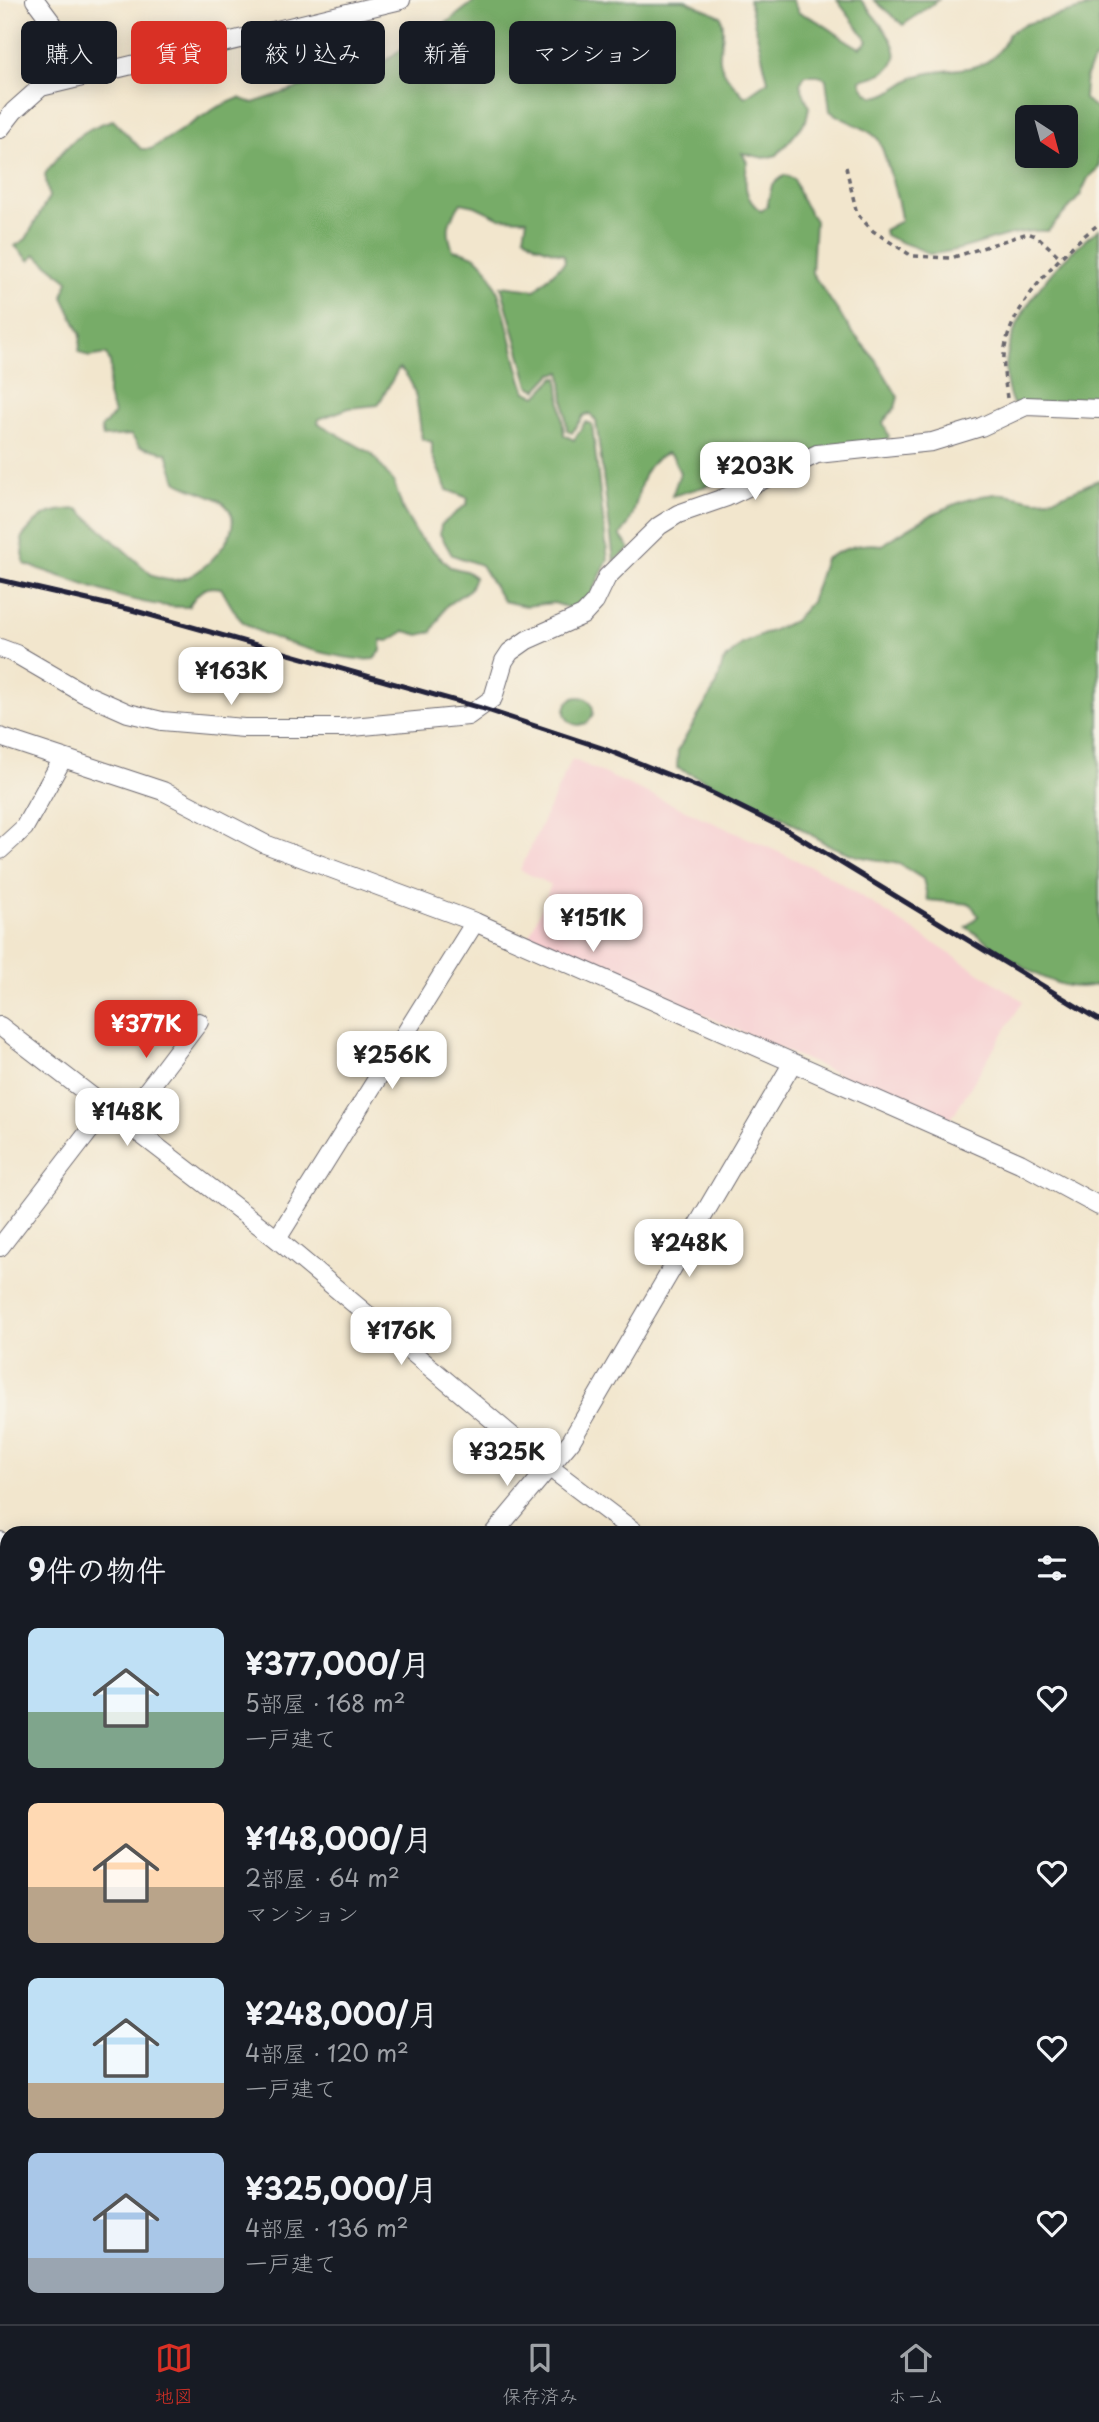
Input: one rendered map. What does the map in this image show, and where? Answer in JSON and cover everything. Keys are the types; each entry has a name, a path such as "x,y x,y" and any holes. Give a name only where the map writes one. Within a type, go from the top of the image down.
{"street":[{"path":"35,0 51,21"},
{"path":"117,67 335,14 386,6 401,0"},
{"path":"0,130 14,111 41,87 52,84"},
{"path":"0,648 16,654 83,693 128,713 162,721 244,728 342,728 468,716 493,698 504,661 510,652 527,640 583,615 594,602 607,577 670,519 727,496 806,457 838,450 932,442 981,427 1010,411 1026,406 1099,409"},
{"path":"0,737 62,760 163,791 265,844 475,922 1020,1163 1099,1206"},
{"path":"0,850 24,828 62,760"},
{"path":"276,1239 475,922"},
{"path":"124,1121 198,1022"},
{"path":"0,1026 276,1239 549,1467 627,1526"},
{"path":"500,1526 571,1441 792,1064"},
{"path":"0,1247 107,1108"}],"path":[{"path":"846,167 857,214 873,231 912,256 951,258 1020,233 1028,233 1038,237 1061,258"},
{"path":"1010,411 1004,369 1009,333 1048,272 1099,224"}],"shaded area":[{"path":"572,759 825,873 1023,1001 949,1122 528,939 551,885 520,870"}],"green space":[{"path":"476,0 685,0 721,16 721,65 745,97 768,81 749,0 792,0 799,13 860,48 868,41 837,0 861,0 894,46 895,57 891,66 880,74 860,80 865,90 879,96 917,76 982,64 1001,48 1009,33 1026,24 1099,4 1099,56 1088,70 1084,99 1099,111 1099,167 1088,178 1080,196 1048,231 1018,233 929,254 885,235 884,230 901,221 880,143 866,130 830,111 826,79 818,75 805,75 800,84 809,107 806,121 777,155 764,158 742,153 747,162 746,189 751,201 761,211 767,207 772,185 785,175 794,179 801,199 815,221 812,273 852,332 876,360 898,397 895,408 883,422 889,437 883,443 743,483 733,477 736,460 731,449 722,453 717,483 672,496 680,473 673,457 667,453 655,460 642,480 633,514 620,535 630,549 614,561 596,421 590,414 584,415 572,433 567,430 561,372 552,374 537,390 529,386 501,286 535,290 565,262 564,255 536,245 524,236 527,219 500,218 475,206 461,203 449,225 453,250 478,259 495,284 526,392 537,396 558,377 564,435 574,440 585,422 592,424 608,560 582,612 554,603 525,606 503,601 481,565 452,555 440,534 441,525 467,504 468,498 447,490 432,455 432,442 422,439 414,391 406,374 399,368 378,405 349,408 319,419 318,423 372,454 394,483 403,510 418,536 450,567 466,571 475,577 470,589 446,606 432,632 419,635 405,631 389,641 381,640 381,651 374,659 345,657 285,642 251,627 241,620 221,588 205,589 188,607 168,606 105,592 24,564 22,537 35,523 52,512 78,509 153,576 169,580 181,579 193,575 211,561 226,542 233,522 231,513 221,502 176,481 167,453 139,446 131,435 103,437 101,428 114,415 108,396 111,370 109,360 106,354 89,357 79,352 81,335 63,297 68,281 35,254 30,261 15,246 26,239 49,197 45,174 52,164 83,133 113,120 141,149 151,149 216,108 239,98 253,103 310,84 385,84 385,61 399,51 399,84 495,84 495,21 449,21"},
{"path":"874,0 938,0 903,25"},
{"path":"1099,229 1099,406 1013,404 1006,380 1008,355 1015,330 1043,283"},
{"path":"1099,480 1099,984 1082,987 1046,979 966,927 978,916 971,904 928,900 923,879 899,864 857,856 828,845 771,810 677,768 678,750 717,684 723,662 742,644 794,621 811,602 825,559 852,547 882,545 950,506 980,496 1000,494 1033,500 1046,499 1061,496"},
{"path":"579,697 589,701 593,711 589,721 579,725 569,721 565,711 569,701"}],"railway":[{"path":"0,580 132,610 481,708 602,748 706,790 787,830 1099,1020"}]}
